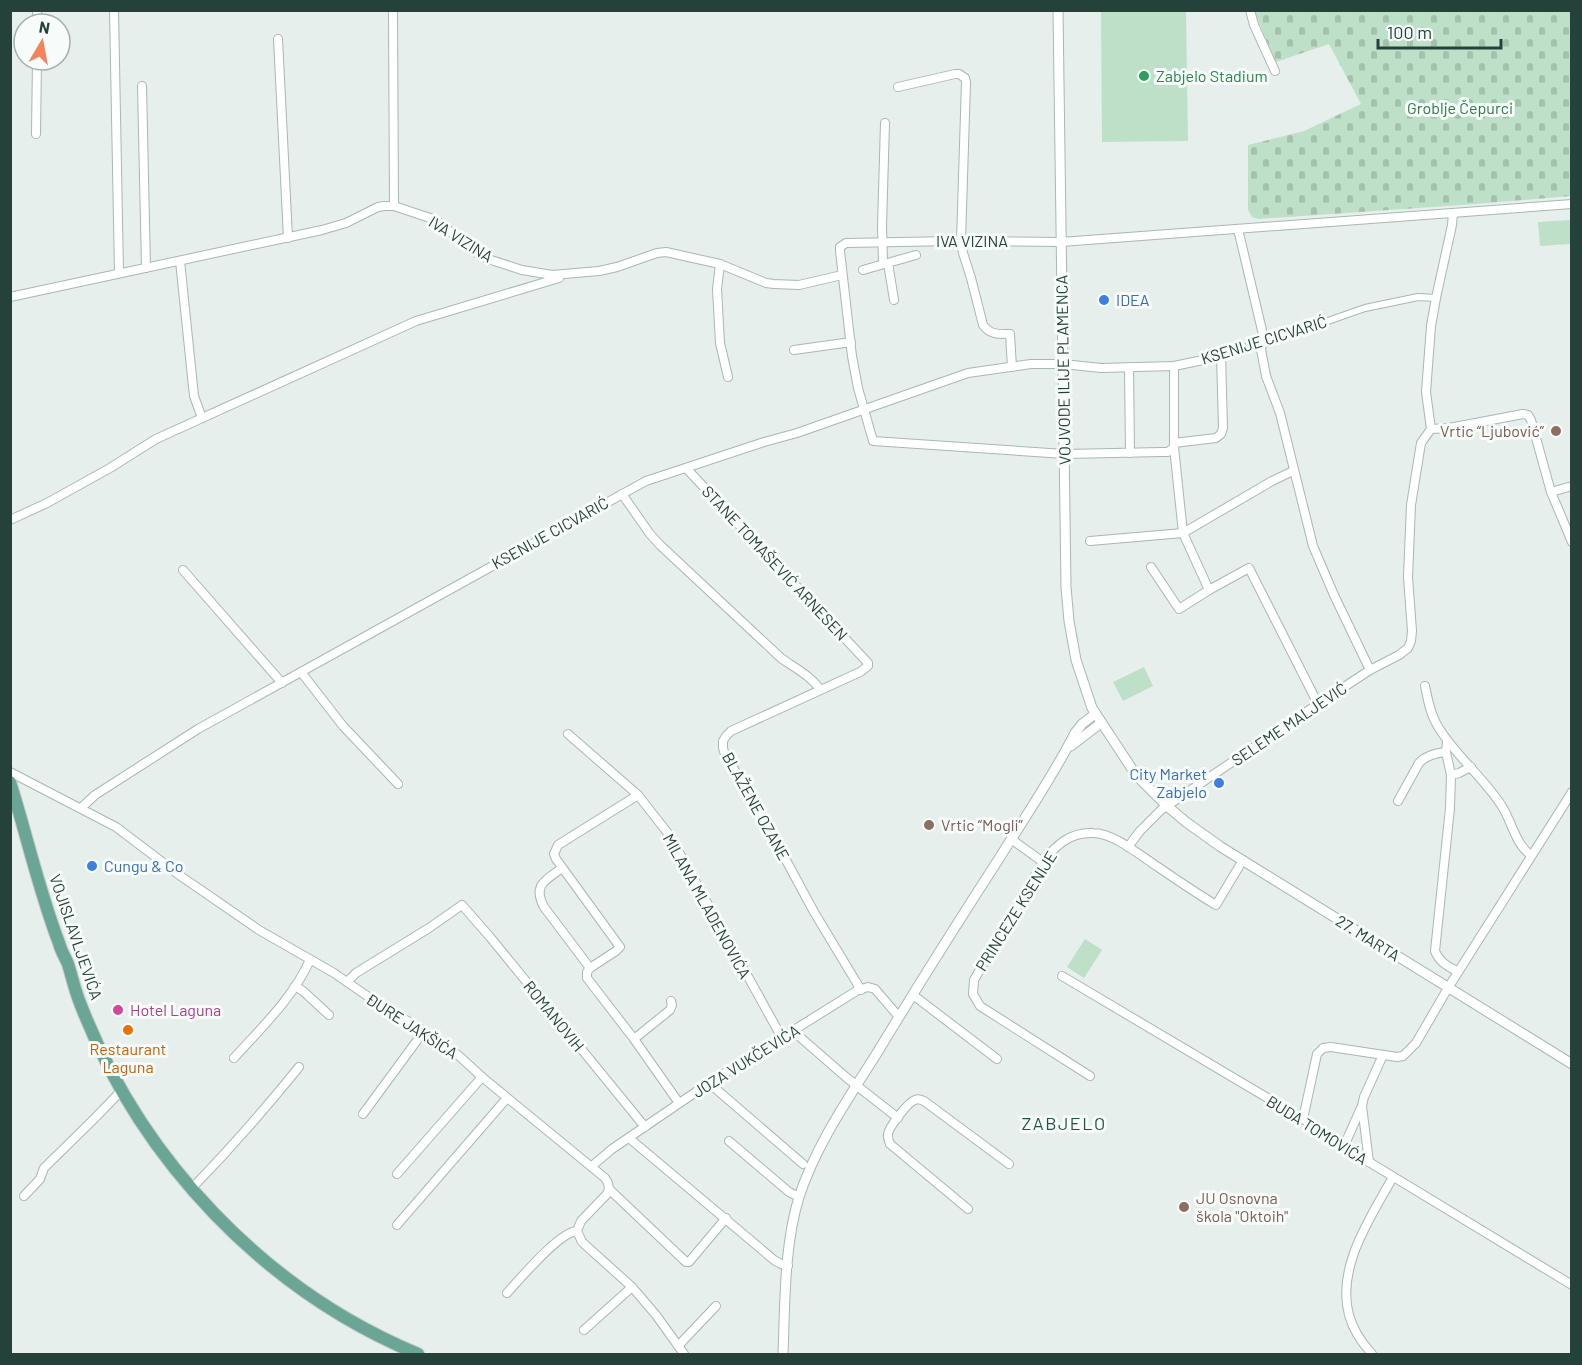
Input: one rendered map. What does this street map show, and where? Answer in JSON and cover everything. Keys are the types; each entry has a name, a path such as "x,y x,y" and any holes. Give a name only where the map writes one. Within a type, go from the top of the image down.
{"main road":[{"name":"VOJISLAVLJEVIĆA","path":"10,782 45,899 80,1003 122,1090 157,1146 224,1223 254,1252 298,1287 363,1328 418,1354"}],"street":[{"path":"114,10 119,273"},
{"path":"10,297 288,238 346,223 378,207 394,206 393,10"},
{"name":"VOJVODE ILIJE PLAMENCA","path":"1058,10 1066,587 1076,660 1083,686 1101,723"},
{"path":"1250,10 1254,25 1275,71"},
{"path":"278,39 288,238"},
{"path":"36,134 37,72"},
{"path":"898,87 955,74 959,74 966,82 961,241 963,254 983,325 990,332 1010,334 1012,367"},
{"path":"142,86 146,268"},
{"path":"885,123 882,243 894,300"},
{"name":"IVA VIZINA","path":"1065,454 873,441 858,388 842,275 840,251 842,245 846,243 961,241 1061,242 1572,204"},
{"name":"IVA VIZINA","path":"394,206 440,223 473,251 488,259 522,270 552,275 599,271 666,252 720,264 766,283 800,285 842,275"},
{"path":"1453,213 1431,326 1426,392 1431,429 1527,415 1531,420 1551,492 1572,542"},
{"path":"1238,229 1263,343 1266,376 1280,413 1293,471 1317,556 1370,670"},
{"name":"IVA VIZINA","path":"862,270 916,255"},
{"path":"180,261 194,396 202,418"},
{"path":"720,264 717,289 720,343 728,376"},
{"path":"10,520 47,503 156,440 417,321 572,274"},
{"name":"KSENIJE CICVARIĆ","path":"81,808 94,795 188,735 646,482 968,373 1031,364 1089,367 1174,366 1263,343 1365,308 1412,298 1436,298"},
{"path":"794,350 851,342"},
{"path":"1065,454 1168,452 1174,445 1216,438 1221,434 1223,428 1221,355"},
{"path":"1174,366 1174,445 1183,533 1209,590"},
{"path":"1129,367 1130,453"},
{"name":"SELEME MALJEVIĆ","path":"1167,806 1370,670 1406,651 1410,644 1412,631 1408,577 1411,505 1421,443 1431,429"},
{"name":"STANE TOMAŠEVIĆ ARNESEN","path":"686,468 864,658"},
{"path":"1090,541 1183,533 1293,471"},
{"path":"1551,492 1572,486"},
{"path":"622,494 650,534 666,551 781,658 812,680 820,690"},
{"path":"1151,567 1179,609 1249,568 1318,704"},
{"path":"183,570 282,683"},
{"name":"BLAŽENE OZANE","path":"861,990 814,912 723,748 724,738 731,731 865,668 868,666 864,658"},
{"path":"301,672 343,726 398,784"},
{"path":"1425,686 1431,713 1447,741 1498,801 1521,844 1531,855"},
{"path":"783,1354 788,1266 799,1197 824,1140 1082,724 1095,714"},
{"path":"1067,749 1101,723"},
{"name":"27. MARTA","path":"1101,723 1136,775 1167,806 1199,831 1572,1064"},
{"name":"MILANA MLADENOVIĆA","path":"568,734 638,795 670,836 782,1038"},
{"path":"1447,741 1446,752 1451,775 1450,808 1435,951 1443,964 1458,972"},
{"path":"1398,801 1422,759 1446,752"},
{"path":"1451,775 1471,767"},
{"name":"ĐURE JAKŠIĆA","path":"10,772 116,827 182,877 259,930 347,982 458,1055 507,1098 592,1166 605,1178 609,1189 686,1262 689,1262 726,1218"},
{"path":"638,795 558,845 554,854 620,947 590,968 587,978 680,1103"},
{"path":"1303,1119 1317,1054 1323,1048 1331,1047 1397,1057 1403,1056 1416,1043 1531,855 1570,797"},
{"path":"1128,847 1157,813 1167,806"},
{"name":"PRINCEZE KSENIJE","path":"1090,1076 980,1006 973,994 974,980 1043,862 1051,851 1072,836 1096,833 1113,838 1128,847 1216,905 1243,860"},
{"path":"1011,839 1043,862"},
{"path":"562,868 543,883 539,890 539,897 590,968"},
{"name":"ROMANOVIH","path":"347,982 356,973 462,905 645,1127"},
{"path":"234,1058 271,1018 295,986 310,960"},
{"name":"BUDA TOMOVIĆA","path":"1062,976 1303,1119 1393,1177 1572,1286"},
{"path":"295,986 329,1015"},
{"path":"861,990 868,987 877,990 899,1017"},
{"name":"JOZA VUKČEVIĆA","path":"592,1166 605,1154 709,1083 861,990"},
{"path":"913,995 997,1059"},
{"path":"634,1039 670,1010 671,1001"},
{"path":"363,1114 424,1031"},
{"path":"793,1031 898,1118"},
{"path":"1344,1146 1383,1055"},
{"path":"192,1188 238,1139 299,1067"},
{"path":"397,1174 482,1077"},
{"path":"709,1083 803,1164"},
{"path":"24,1196 40,1179 44,1168 122,1090"},
{"path":"397,1225 507,1098"},
{"path":"968,1209 890,1143 889,1131 913,1100 922,1100 1009,1164"},
{"path":"1362,1106 1369,1162"},
{"path":"629,1138 774,1260 788,1266"},
{"path":"729,1141 783,1188 799,1197"},
{"path":"1372,1354 1362,1343 1349,1315 1347,1287 1356,1246 1393,1177"},
{"path":"609,1189 602,1200 581,1221 577,1231 582,1242 632,1287 684,1354"},
{"path":"507,1293 560,1239 577,1231"},
{"path":"584,1330 632,1287"},
{"path":"678,1346 716,1306"}],"green space":[{"name":"Zabjelo Stadium","path":"1101,11 1186,11 1188,141 1102,142"},
{"name":"Groblje Čepurci","path":"1254,11 1571,11 1571,196 1259,219 1252,217 1248,210 1248,145 1304,131 1361,104 1329,44 1276,62"},
{"path":"1571,220 1571,244 1540,246 1538,222"},
{"path":"1144,667 1153,686 1123,701 1113,682"},
{"path":"1085,939 1102,950 1084,978 1067,967"}],"place":[{"name":"Zabjelo Stadium","path":"1144,76"},
{"name":"IDEA","path":"1104,300"},
{"name":"Vrtic “Ljubović”","path":"1556,431"},
{"name":"City Market Zabjelo","path":"1219,783"},
{"name":"Vrtic “Mogli”","path":"929,825"},
{"name":"Cungu & Co","path":"92,866"},
{"name":"Hotel Laguna","path":"118,1010"},
{"name":"Restaurant Laguna","path":"128,1030"},
{"name":"JU Osnovna škola \"Oktoih\"","path":"1184,1207"}],"district":[{"name":"ZABJELO","path":"1064,1124"}]}
